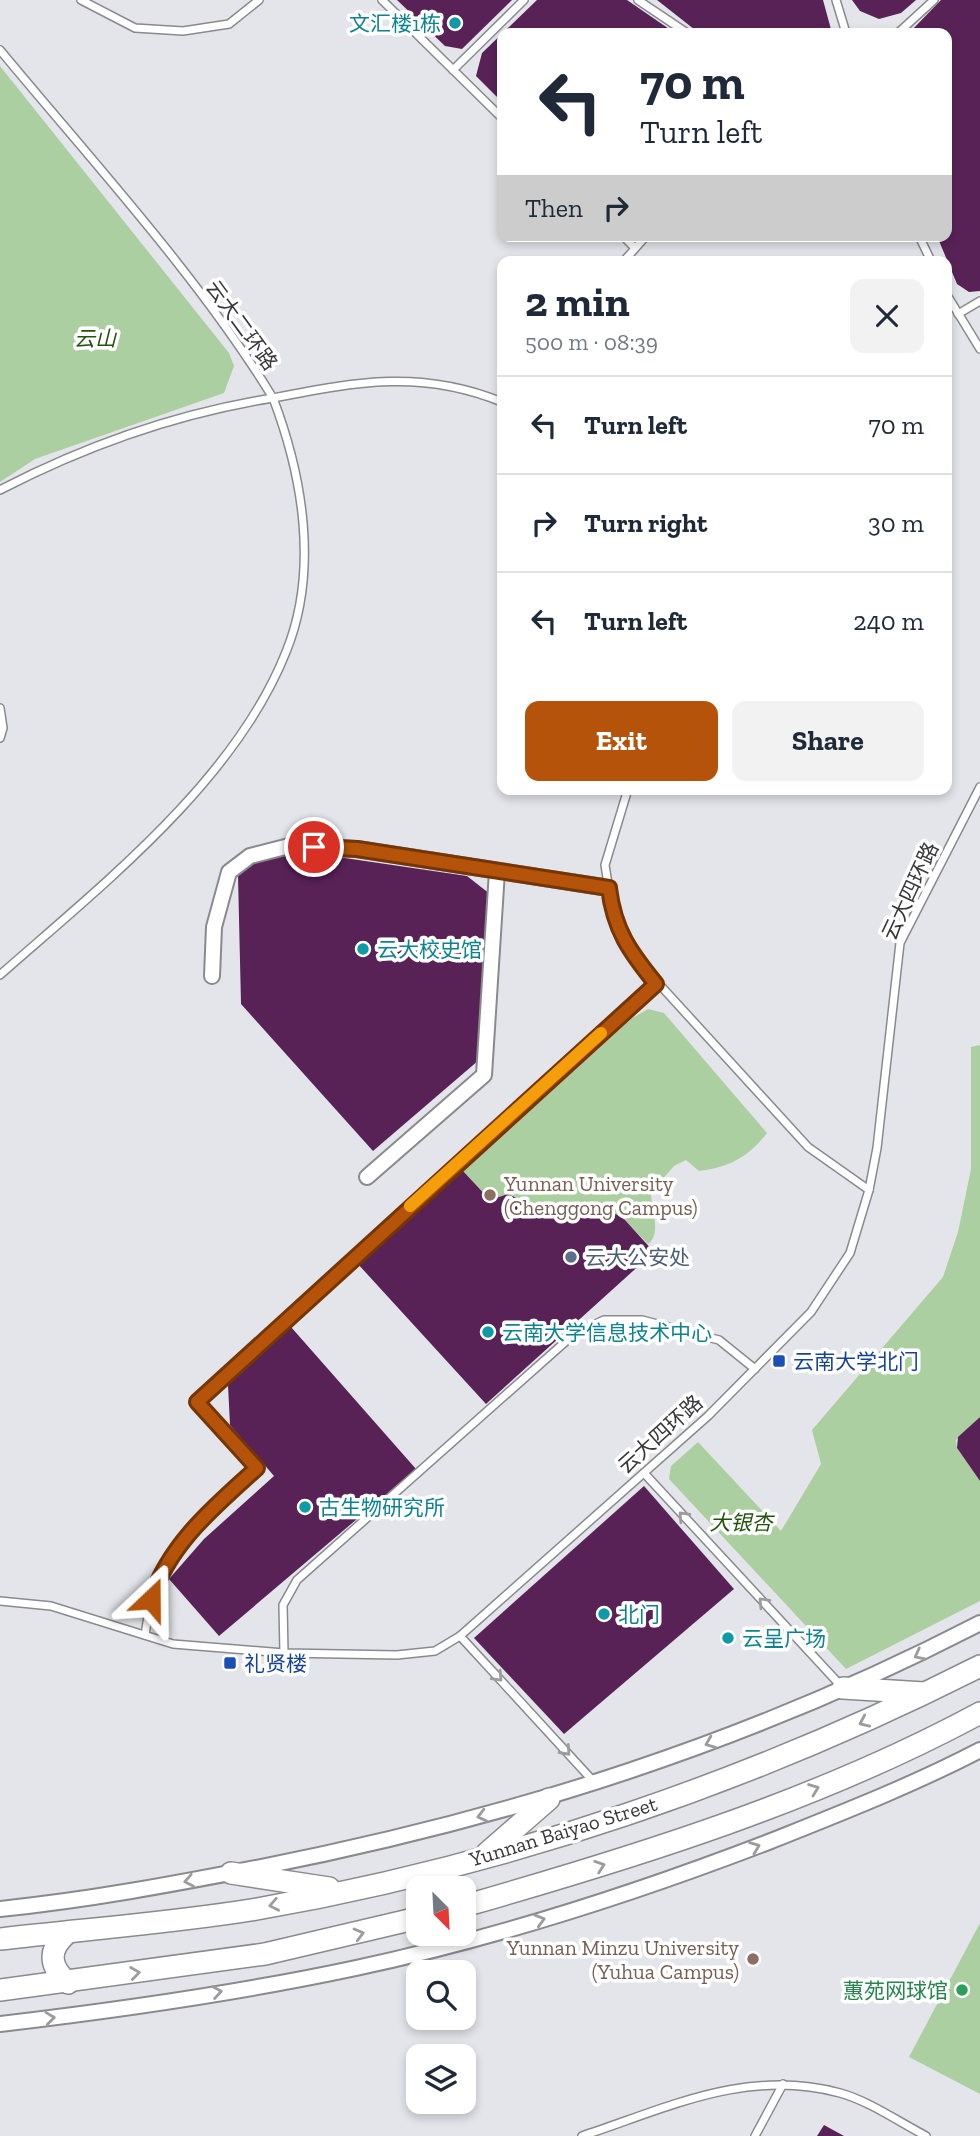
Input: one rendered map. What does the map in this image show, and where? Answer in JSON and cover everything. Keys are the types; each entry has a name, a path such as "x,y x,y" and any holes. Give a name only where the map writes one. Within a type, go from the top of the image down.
{"main road":[{"name":"Yunnan Baiyao Street","path":"0,1939 66,1934 256,1909 345,1891 483,1857 681,1796 806,1748 980,1666"},
{"path":"843,1688 926,1693"},
{"name":"Yunnan Baiyao Street","path":"476,1903 574,1875 695,1834 821,1786 945,1732 980,1713"},
{"path":"483,1857 549,1799"},
{"path":"231,1873 345,1891"},
{"path":"0,1990 68,1983 265,1954 406,1922"},
{"path":"66,1934 55,1944 51,1958 55,1972 68,1983"}],"street":[{"path":"212,976 214,927 229,872 250,856 293,845 357,849 609,888"},
{"path":"367,1177 484,1075 497,871"},
{"path":"0,1909 85,1901 342,1851 549,1799 663,1761 843,1688 910,1659 980,1623"},
{"path":"0,2024 101,2011 331,1973 458,1943 583,1907 705,1866 834,1816 980,1750"}],"lane":[{"path":"81,0 135,28 183,31 229,24 259,0"},
{"path":"382,0 497,113"},
{"path":"453,71 524,0"},
{"path":"638,0 680,28"},
{"path":"836,0 844,28"},
{"path":"903,28 934,0"},
{"name":"云大二环路","path":"0,50 162,247 250,361 273,398 229,405 149,428 72,456 0,490"},
{"path":"629,242 635,248"},
{"path":"628,256 640,242"},
{"path":"958,314 980,300"},
{"path":"952,304 980,349"},
{"path":"0,975 151,838 222,762 254,716 287,651 300,596 304,529 293,458 273,398 361,381 408,379 453,386 497,400"},
{"path":"0,708 3,728 0,738"},
{"name":"云大四环路","path":"0,1601 51,1606 173,1644 284,1653 397,1655 435,1651 460,1636 644,1473 755,1369 811,1312 850,1253 869,1191 877,1148 900,943 980,787"},
{"path":"626,795 605,864 612,909 628,950 656,984 808,1147 869,1191"},
{"path":"145,1635 157,1580 181,1541 257,1468 197,1402 656,984"},
{"path":"284,1653 283,1605 297,1580 573,1335 604,1320 642,1320 719,1340 755,1369"},
{"path":"644,1473 843,1688"},
{"path":"460,1636 596,1784"},
{"path":"582,2136 728,2088 783,2084 842,2093 926,2136"},
{"path":"755,2136 783,2084"}],"green space":[{"name":"云山","path":"0,66 229,353 234,366 224,393 35,459 0,482"},
{"path":"648,1009 664,1013 767,1133 753,1149 729,1164 699,1171 686,1160 674,1166 651,1192 655,1228 648,1244 625,1220 602,1205 572,1215 546,1211 509,1194 490,1200 463,1171 631,1019"},
{"name":"大银杏","path":"980,1045 980,1417 956,1440 957,1448 980,1481 980,1601 846,1669 669,1479 671,1466 698,1442 781,1531 821,1464 812,1430 943,1277 958,1232 971,1169 971,1047"},
{"name":"蕙苑网球馆","path":"980,1923 980,2094 909,2057"}],"building":[{"name":"文汇楼1栋","path":"397,0 512,0 462,49 445,46"},
{"path":"537,0 627,0 668,28 508,28"},
{"path":"657,0 823,0 831,28 693,28"},
{"path":"852,0 916,0 901,13 879,19 860,11"},
{"path":"941,0 980,0 980,291 969,292 957,284 952,272 952,256 945,256 940,242 952,242 952,28 914,28"},
{"path":"497,39 497,97 476,76 482,53"},
{"name":"云大校史馆","path":"311,853 467,876 490,894 479,1060 373,1151 241,1004 238,876 259,859"},
{"path":"463,1171 490,1200 508,1194 546,1211 572,1215 602,1205 625,1220 654,1252 486,1404 357,1263"},
{"name":"古生物研究所","path":"291,1327 416,1469 219,1636 169,1579 204,1539 274,1476 230,1425 228,1385"},
{"path":"980,1417 980,1481 957,1448 958,1437"},
{"name":"北门","path":"644,1486 734,1589 564,1734 474,1638"},
{"path":"824,2125 844,2136 817,2136"}],"slow traffic":[{"path":"410,1206 601,1033"}],"place":[{"name":"文汇楼1栋","path":"455,23"},
{"name":"云大校史馆","path":"363,949"},
{"name":"Yunnan University (Chenggong Campus)","path":"490,1195"},
{"name":"云大公安处","path":"571,1257"},
{"name":"云南大学信息技术中心","path":"488,1332"},
{"name":"云南大学北门","path":"779,1361"},
{"name":"古生物研究所","path":"305,1507"},
{"name":"北门","path":"604,1614"},
{"name":"云呈广场","path":"728,1638"},
{"name":"礼贤楼","path":"230,1663"},
{"name":"Yunnan Minzu University (Yuhua Campus)","path":"753,1959"},
{"name":"蕙苑网球馆","path":"962,1990"}],"route":[{"path":"151,1599 157,1580 181,1541 257,1468 197,1402 656,984 628,950 612,909 609,888 357,849 314,847"}]}
